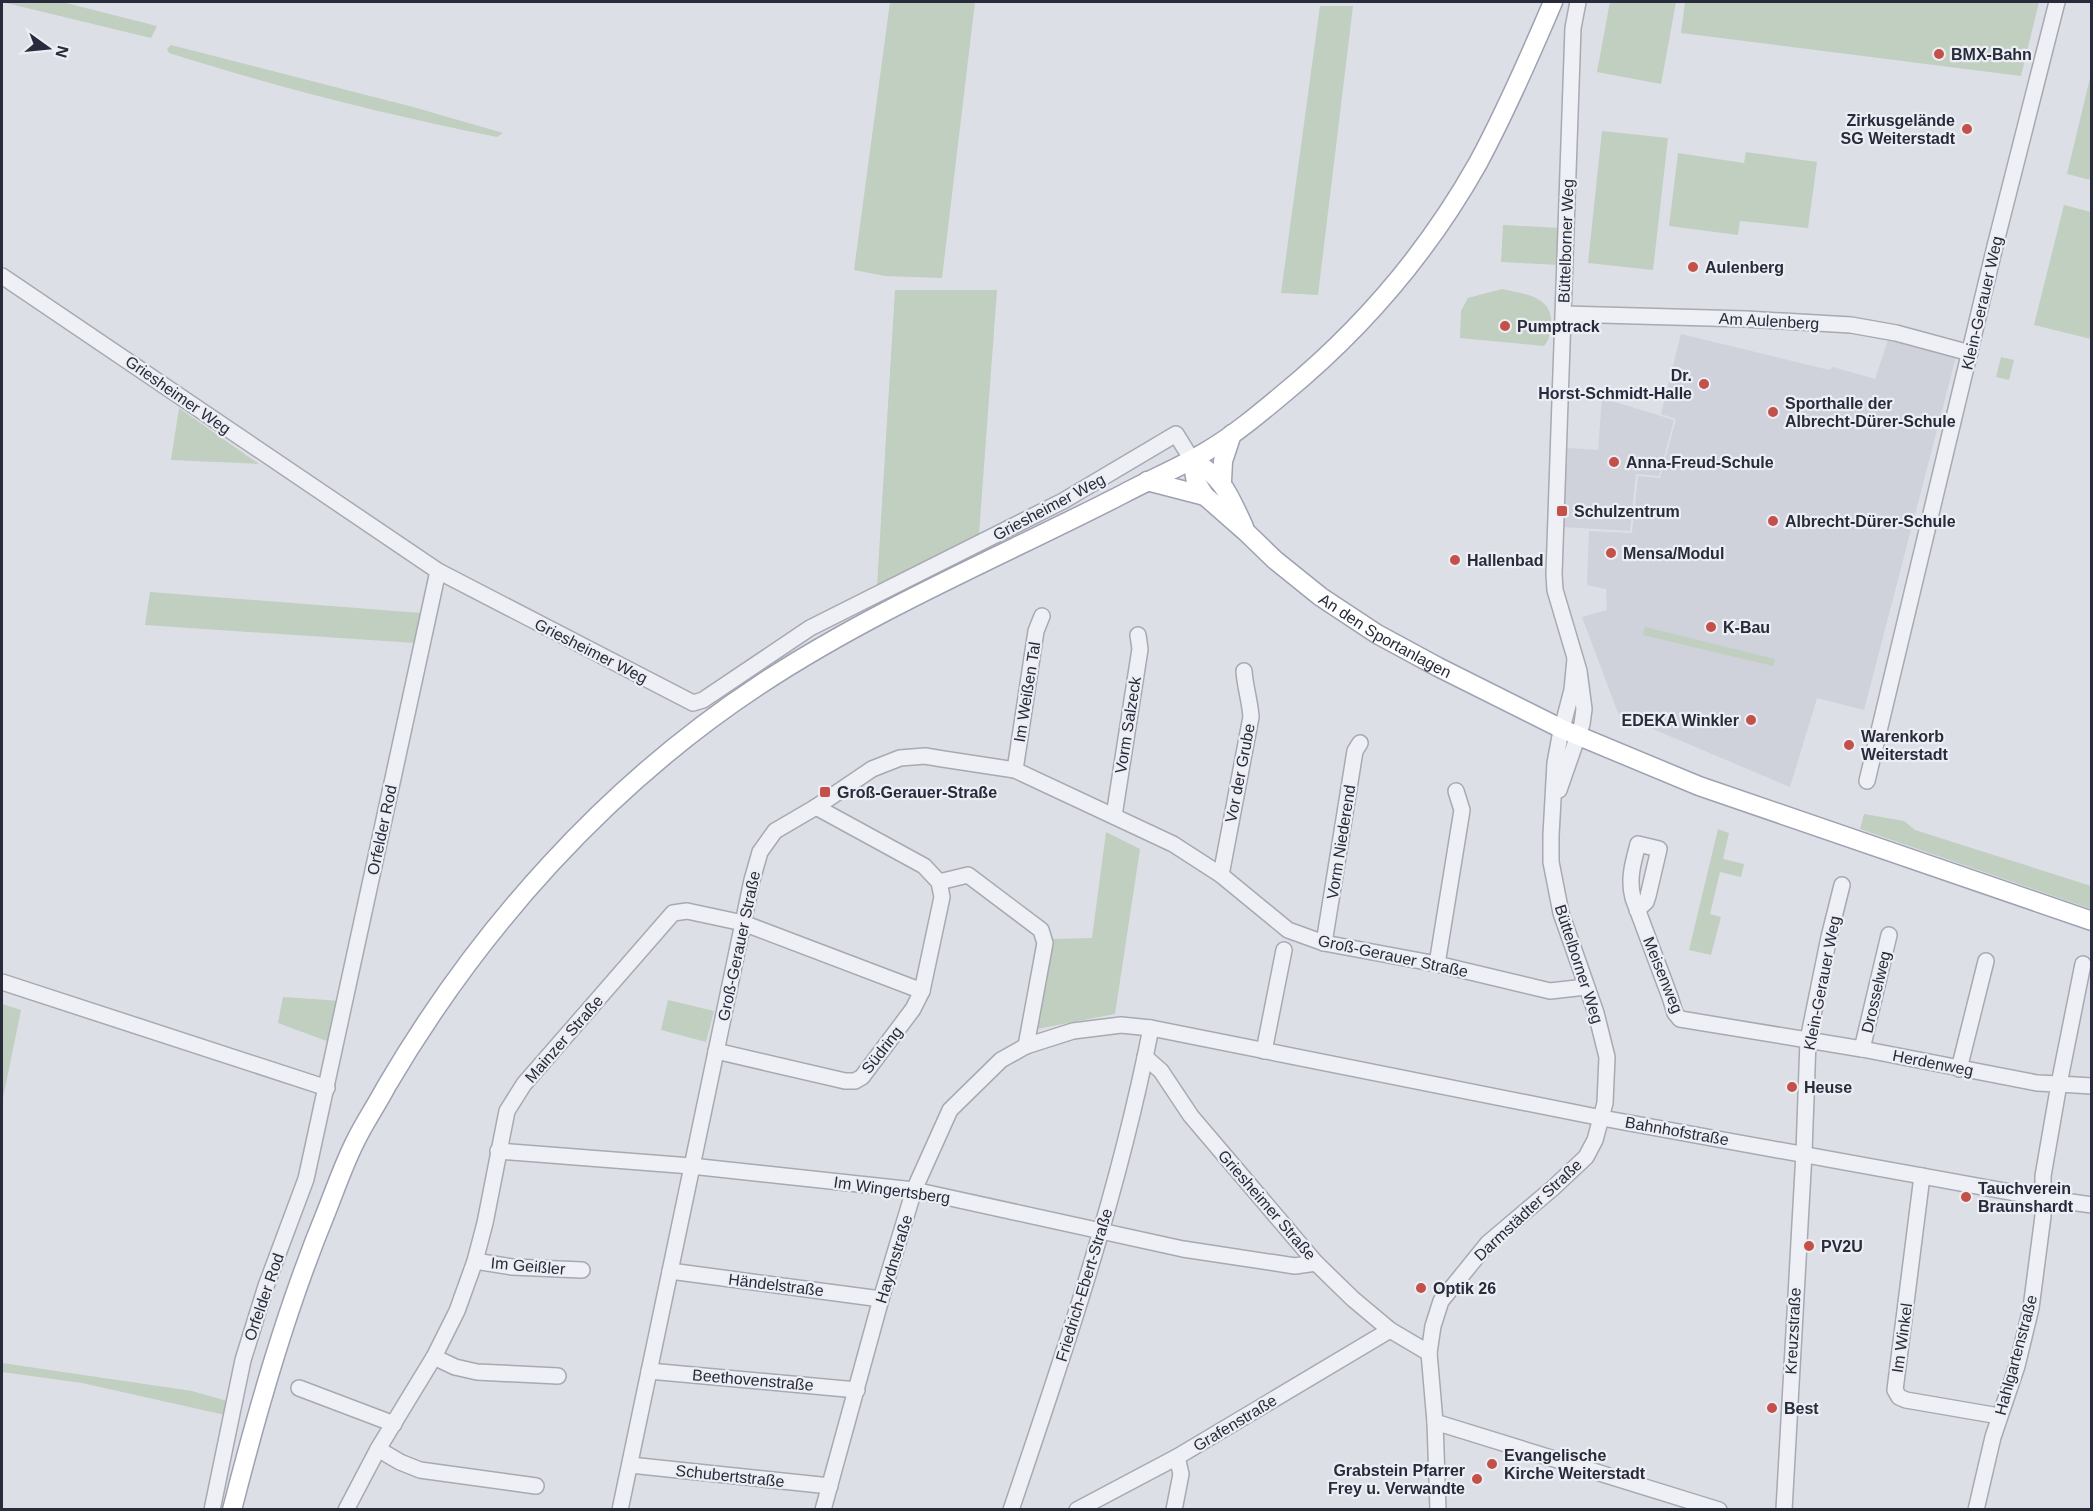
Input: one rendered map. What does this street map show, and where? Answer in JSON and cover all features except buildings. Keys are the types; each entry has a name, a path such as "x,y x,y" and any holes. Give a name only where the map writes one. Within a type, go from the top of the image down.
{"main road":[{"path":"232,1509 280,1336 306,1261 355,1143 431,1014 500,922 593,821 638,779 705,724 756,687 851,629 1192,460 1232,434 1308,374 1347,337 1383,297 1418,255 1449,211 1477,165 1525,68 1553,2"},
{"path":"1222,481 1223,461 1232,434"},
{"path":"1192,460 1222,481 1246,532"},
{"path":"1192,460 1196,482 1204,496"},
{"path":"1147,481 1204,496"},
{"name":"An den Sportanlagen","path":"1204,496 1275,560 1321,597 1377,634 1570,733 1699,786 2091,921"}],"street":[{"name":"Büttelborner Weg","path":"1578,2 1573,28 1554,574 1555,590 1575,658 1570,733 1555,763 1551,862 1561,913 1596,1013 1607,1057 1602,1118"},
{"name":"Klein-Gerauer Weg","path":"1867,781 2057,2"},
{"name":"Griesheimer Weg","path":"2,276 438,571 693,703 703,700 810,628 1063,501 1176,434 1192,460"},
{"name":"Am Aulenberg","path":"1564,314 1851,325 1896,333 1970,353"},
{"name":"Orfelder Rod","path":"212,1509 243,1360 266,1286 306,1179 438,571"},
{"name":"Im Weißen Tal","path":"1015,770 1036,632 1042,615"},
{"name":"Vorm Salzeck","path":"1114,816 1140,649 1138,634"},
{"name":"Vor der Grube","path":"1221,875 1251,717 1250,702 1245,691 1244,671"},
{"name":"Vorm Niederend","path":"1324,943 1355,751 1360,743"},
{"name":"Groß-Gerauer Straße","path":"620,1509 691,1166 752,880 760,852 775,831 816,807 872,769 900,758 925,756 1015,770 1173,844 1221,875 1288,930 1324,943 1437,964 1550,991 1586,987"},
{"path":"1437,964 1462,810 1456,791"},
{"path":"816,807 924,866 939,882 968,875 1041,930 1045,943 1026,1046"},
{"name":"Südring","path":"716,1051 845,1081 855,1081 862,1077 913,1009 922,991 942,897 939,882"},
{"name":"Klein-Gerauer Weg","path":"1804,1154 1808,1040 1842,885"},
{"name":"Meisenweg","path":"1637,910 1678,1017 1689,1022 1808,1040"},
{"name":"Mainzer Straße","path":"346,1509 378,1449 434,1358 457,1311 475,1261 485,1223 507,1111 524,1084 673,914 687,911 743,923 922,991"},
{"name":"Drosselweg","path":"1862,1049 1889,935"},
{"path":"1264,1051 1284,950"},
{"path":"1959,1069 1986,961"},
{"path":"2043,1198 2043,1176 2083,964"},
{"path":"2,982 327,1088"},
{"name":"Haydnstraße","path":"824,1509 881,1299 914,1190 950,1110 1001,1060 1026,1046 1073,1031 1121,1025 1151,1028"},
{"path":"1145,1057 1151,1028"},
{"name":"Bahnhofstraße","path":"1151,1028 1602,1118 2091,1205"},
{"name":"Herdenweg","path":"1808,1040 2037,1083 2091,1086"},
{"name":"Friedrich-Ebert-Straße","path":"1011,1509 1067,1345 1102,1229 1145,1057"},
{"name":"Griesheimer Straße","path":"1145,1057 1161,1071 1191,1116 1316,1263 1353,1299 1390,1330 1429,1353"},
{"name":"Darmstädter Straße","path":"1438,1509 1435,1422 1429,1353 1433,1326 1441,1301 1488,1243 1586,1157 1595,1140 1602,1118"},
{"name":"Im Wingertsberg","path":"498,1152 691,1166 914,1190 1102,1229 1184,1249 1295,1266 1316,1263"},
{"name":"Kreuzstraße","path":"1784,1509 1804,1154"},
{"name":"Im Winkel","path":"1922,1176 1895,1390 1899,1397 1906,1401 1999,1416"},
{"name":"Hahlgartenstraße","path":"1976,1509 1999,1416 2017,1366 2031,1308 2038,1264 2043,1198"},
{"name":"Im Geißler","path":"475,1261 512,1267 582,1270"},
{"name":"Händelstraße","path":"670,1271 881,1299"},
{"name":"Grafenstraße","path":"1077,1509 1177,1458 1390,1330"},
{"path":"434,1358 455,1367 477,1372 558,1376"},
{"name":"Beethovenstraße","path":"649,1371 857,1390"},
{"path":"299,1388 394,1425"},
{"path":"1435,1422 1719,1509"},
{"path":"378,1449 420,1470 536,1486"},
{"path":"1174,1509 1181,1474 1177,1458"},
{"name":"Schubertstraße","path":"630,1466 830,1486"}],"shaded area":[{"name":"Albrecht-Dürer-Schule","path":"1681,334 1829,370 1833,367 1875,379 1888,340 1956,357 1864,710 1817,698 1790,787 1618,713 1582,617 1607,610 1606,589 1587,585 1589,531 1632,533 1638,476 1660,478 1676,419 1661,414"},
{"name":"Anna-Freud-Schule","path":"1602,398 1674,420 1659,476 1636,474 1630,531 1563,527 1567,448 1598,450"}],"green space":[{"path":"2,2 62,2 157,26 151,38"},
{"path":"890,2 975,2 942,278 885,276 854,270"},
{"path":"1610,2 1676,2 1661,84 1597,72"},
{"name":"BMX-Bahn","path":"1685,2 2039,2 2021,76 1681,33"},
{"path":"1320,6 1353,6 1318,295 1281,293"},
{"path":"171,45 413,107 503,133 497,137 373,110 291,89 169,53 167,49"},
{"path":"2091,74 2091,180 2067,174"},
{"path":"1602,131 1668,138 1653,270 1588,263"},
{"path":"1746,152 1817,162 1808,228 1740,221 1738,235 1669,226 1678,153 1744,163"},
{"path":"2064,205 2091,212 2091,339 2034,325"},
{"path":"1503,225 1560,228 1559,265 1501,262"},
{"name":"Pumptrack","path":"1502,289 1536,298 1547,307 1551,324 1549,338 1544,346 1460,338 1461,311 1468,298"},
{"path":"895,290 997,290 979,534 877,586"},
{"path":"2001,357 2014,360 2009,380 1996,377"},
{"path":"179,408 259,464 171,460"},
{"path":"150,592 421,613 415,643 145,625"},
{"path":"1645,627 1775,659 1773,666 1643,635"},
{"path":"1864,814 1904,821 1915,830 2091,886 2091,909 1860,829"},
{"path":"1718,829 1729,833 1723,859 1744,864 1741,877 1720,872 1710,914 1721,917 1711,955 1689,950"},
{"path":"1106,832 1140,849 1115,1014 1037,1029 1052,939 1092,938"},
{"path":"283,997 341,1001 332,1043 278,1023"},
{"path":"668,1000 714,1011 706,1042 661,1030"},
{"path":"2,1004 21,1010 2,1103"},
{"path":"2,1363 192,1391 227,1401 225,1415 82,1383 2,1372"}],"place":[{"name":"BMX-Bahn","path":"1939,54"},
{"name":"Zirkusgelände SG Weiterstadt","path":"1967,129"},
{"name":"Aulenberg","path":"1693,267"},
{"name":"Pumptrack","path":"1505,326"},
{"name":"Dr. Horst-Schmidt-Halle","path":"1704,384"},
{"name":"Sporthalle der Albrecht-Dürer-Schule","path":"1773,412"},
{"name":"Anna-Freud-Schule","path":"1614,462"},
{"name":"Schulzentrum","path":"1562,511"},
{"name":"Albrecht-Dürer-Schule","path":"1773,521"},
{"name":"Mensa/Modul","path":"1611,553"},
{"name":"Hallenbad","path":"1455,560"},
{"name":"K-Bau","path":"1711,627"},
{"name":"EDEKA Winkler","path":"1751,720"},
{"name":"Warenkorb Weiterstadt","path":"1849,745"},
{"name":"Groß-Gerauer-Straße","path":"825,792"},
{"name":"Heuse","path":"1792,1087"},
{"name":"Tauchverein Braunshardt","path":"1966,1197"},
{"name":"PV2U","path":"1809,1246"},
{"name":"Optik 26","path":"1421,1288"},
{"name":"Best","path":"1772,1408"},
{"name":"Evangelische Kirche Weiterstadt","path":"1492,1464"},
{"name":"Grabstein Pfarrer Frey u. Verwandte","path":"1477,1479"}]}
